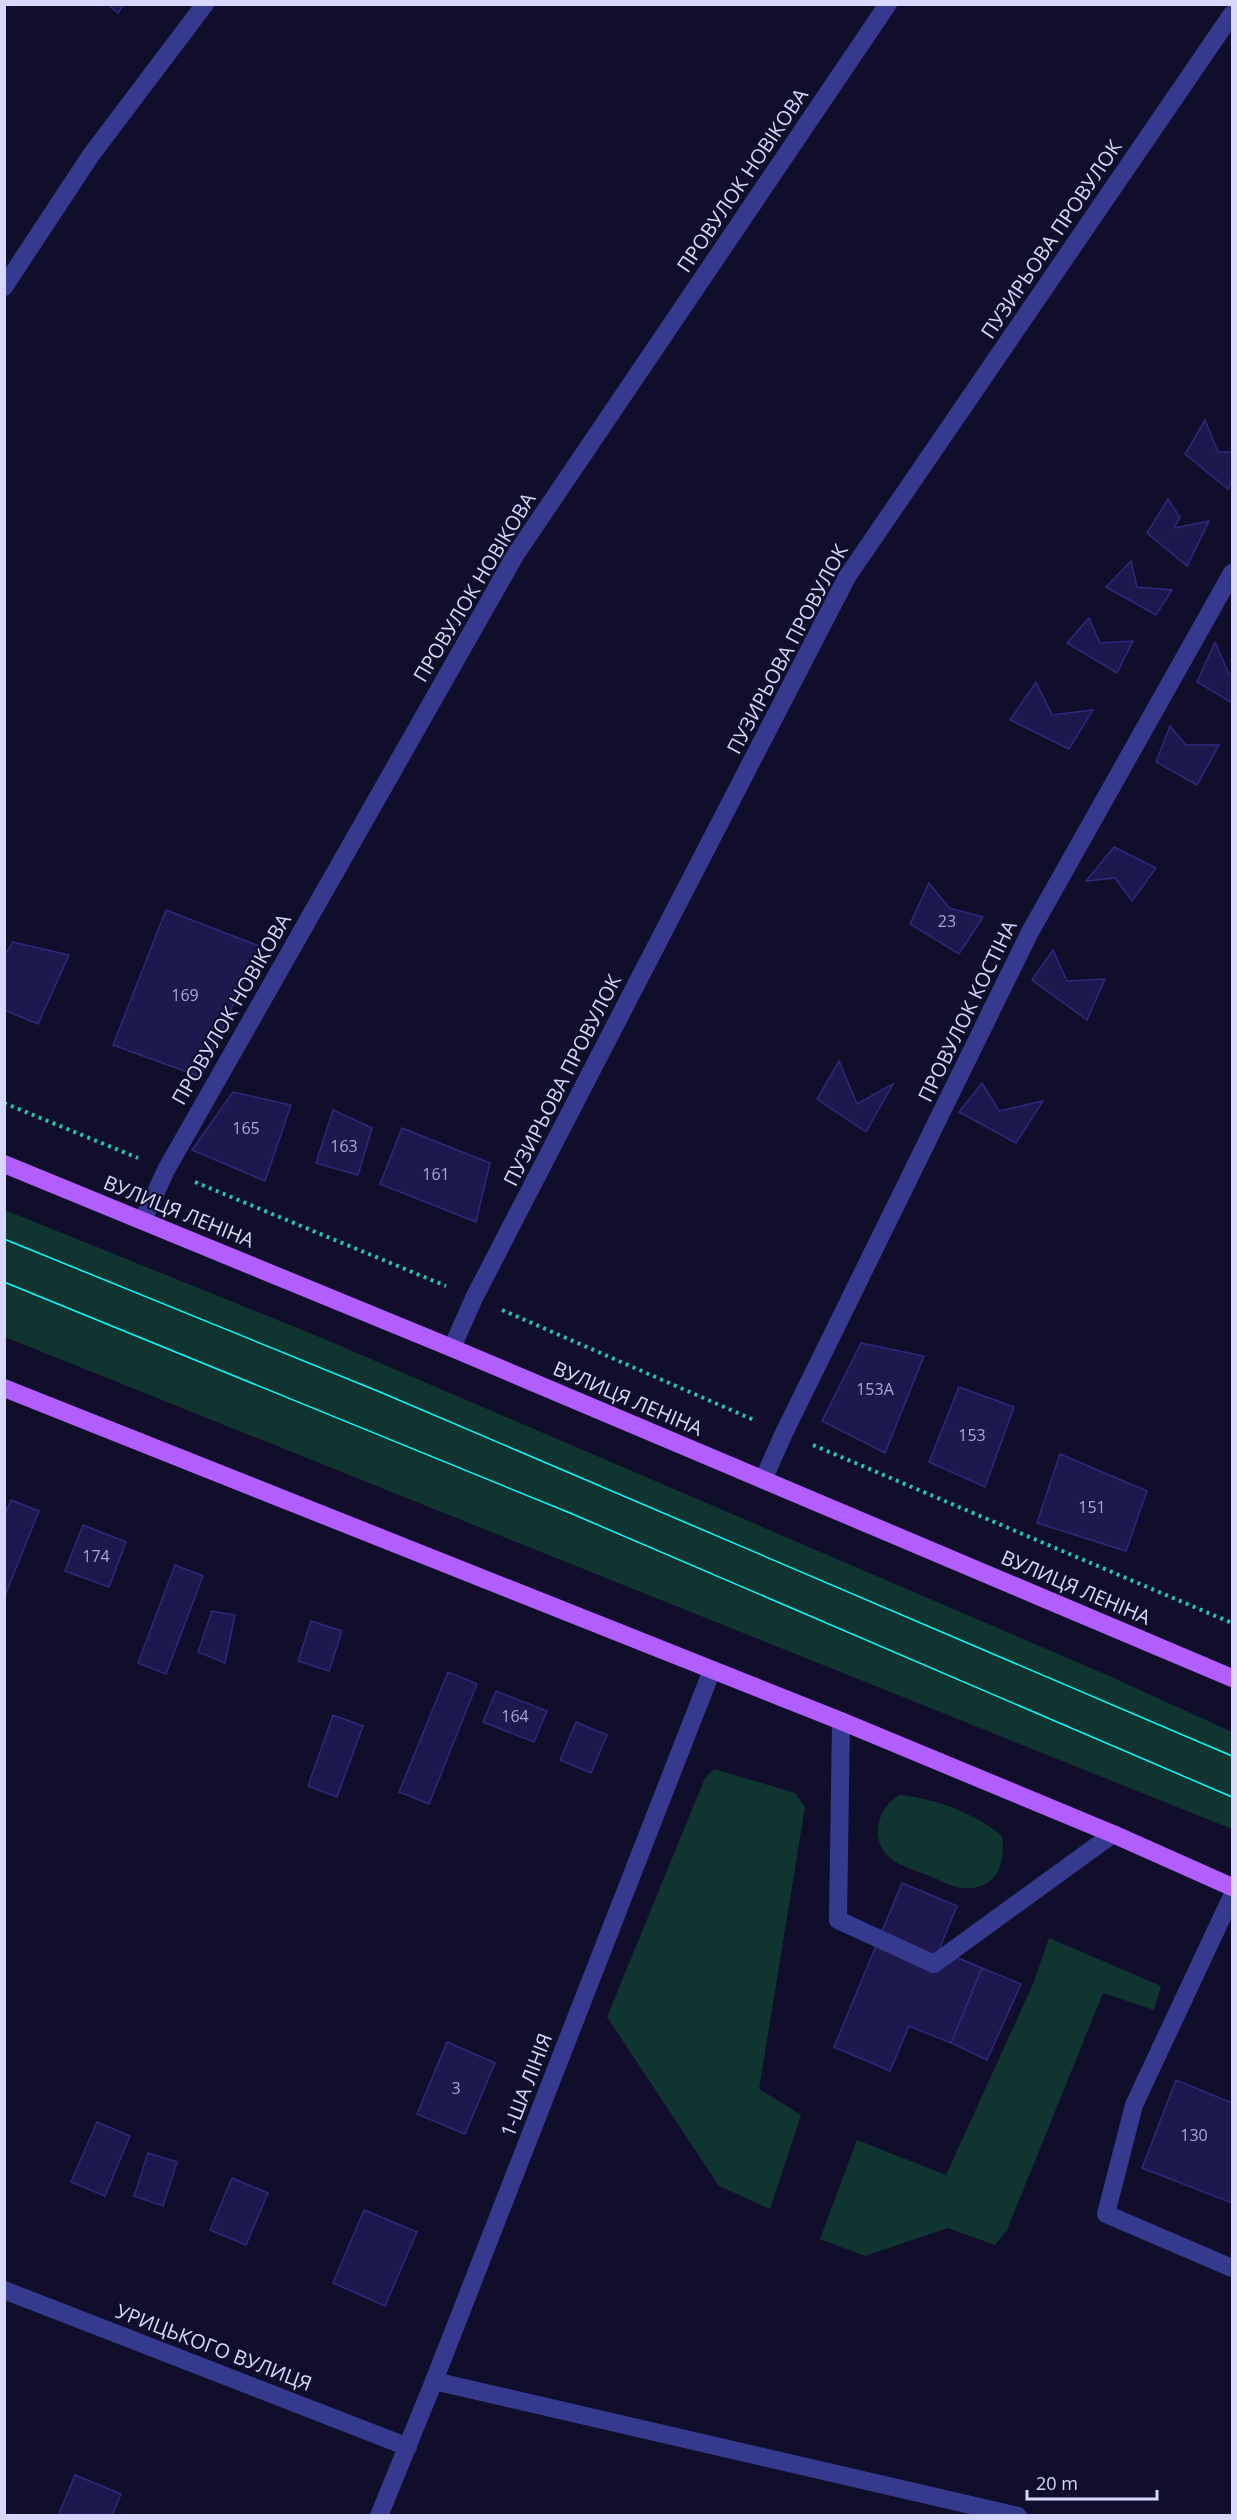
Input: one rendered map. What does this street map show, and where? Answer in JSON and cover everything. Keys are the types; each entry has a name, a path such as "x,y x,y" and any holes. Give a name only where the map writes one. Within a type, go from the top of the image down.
{"main road":[{"name":"ВУЛИЦЯ ЛЕНІНА","path":"4,1164 452,1348 1233,1678"},
{"path":"4,1388 841,1721 1113,1834 1233,1887"}],"street":[{"path":"4,287 91,155 205,4"},
{"name":"ПРОВУЛОК НОВІКОВА","path":"143,1220 166,1170 516,554 888,4"},
{"name":"ПУЗИРЬОВА ПРОВУЛОК","path":"452,1348 474,1298 847,577 1233,14"},
{"name":"ПРОВУЛОК КОСТІНА","path":"763,1480 1030,932 1233,573"},
{"name":"1-ША ЛІНІЯ","path":"379,2516 712,1670"},
{"path":"841,1721 838,1920 934,1964 1113,1834"},
{"path":"1233,1896 1134,2105 1106,2214 1233,2268"},
{"name":"УРИЦЬКОГО ВУЛИЦЯ","path":"4,2290 408,2447"},
{"path":"434,2381 1018,2516"}],"path":[{"path":"4,1103 474,1298 784,1433 1233,1623"}],"green space":[{"path":"5,1210 322,1338 1107,1675 1232,1732 1232,1829 5,1337"},
{"path":"714,1769 795,1793 805,1807 759,2089 801,2115 770,2209 719,2186 607,2017 705,1778"},
{"path":"899,1795 926,1799 954,1808 979,1820 1002,1836 1000,1866 991,1881 974,1888 962,1888 905,1867 890,1858 878,1838 879,1822 886,1807"},
{"path":"1049,1938 1161,1986 1154,2010 1103,1993 1007,2230 995,2245 948,2228 865,2256 820,2239 857,2140 946,2175 1033,1984"}],"building":[{"path":"107,4 124,4 118,13"},
{"path":"1205,420 1218,452 1232,452 1232,480 1228,489 1185,454"},
{"path":"1168,499 1180,517 1174,528 1209,521 1187,566 1147,533"},
{"path":"1131,561 1137,587 1172,590 1156,615 1106,587"},
{"path":"1089,618 1100,643 1133,641 1117,673 1067,643"},
{"path":"1215,642 1229,674 1232,674 1232,703 1197,682"},
{"path":"1036,682 1052,715 1093,710 1069,749 1010,720"},
{"path":"1170,726 1186,745 1219,745 1197,785 1156,762"},
{"path":"1114,847 1156,868 1132,901 1115,878 1086,881"},
{"path":"929,883 949,908 983,917 959,954 910,924"},
{"path":"166,910 259,946 201,1077 113,1045"},
{"path":"13,942 69,955 38,1024 4,1010 4,956"},
{"path":"1053,950 1067,981 1105,979 1087,1020 1032,980"},
{"path":"839,1061 857,1104 893,1084 866,1132 817,1099"},
{"path":"982,1083 999,1111 1043,1101 1016,1143 959,1112"},
{"path":"233,1092 291,1105 265,1181 192,1150"},
{"path":"333,1110 372,1128 358,1175 316,1163"},
{"path":"402,1128 490,1163 476,1222 380,1184"},
{"path":"861,1343 924,1356 885,1453 822,1421"},
{"path":"959,1387 1014,1407 985,1487 929,1462"},
{"path":"1060,1454 1147,1491 1126,1551 1037,1523"},
{"path":"11,1500 39,1511 4,1598 4,1516"},
{"path":"83,1525 126,1542 109,1587 65,1571"},
{"path":"175,1565 203,1576 166,1674 138,1663"},
{"path":"212,1611 235,1615 225,1663 198,1652"},
{"path":"311,1621 342,1631 329,1671 298,1661"},
{"path":"448,1672 477,1684 429,1804 399,1792"},
{"path":"496,1691 547,1711 534,1742 483,1722"},
{"path":"333,1715 363,1726 337,1797 308,1786"},
{"path":"576,1722 607,1735 591,1773 560,1760"},
{"path":"902,1883 957,1906 939,1950 982,1968 951,2043 909,2026 890,2071 834,2047"},
{"path":"982,1968 1021,1984 987,2060 951,2043"},
{"path":"447,2042 495,2063 465,2134 417,2114"},
{"path":"1176,2080 1232,2103 1232,2203 1142,2168"},
{"path":"97,2122 130,2136 105,2196 71,2182"},
{"path":"148,2153 177,2162 163,2206 134,2196"},
{"path":"232,2178 268,2193 246,2245 210,2230"},
{"path":"364,2210 417,2232 385,2306 333,2283"},
{"path":"75,2475 121,2494 112,2516 58,2516"}],"tram line":[{"path":"4,1239 380,1392 1232,1756"},
{"path":"4,1282 570,1513 1232,1797"}]}
